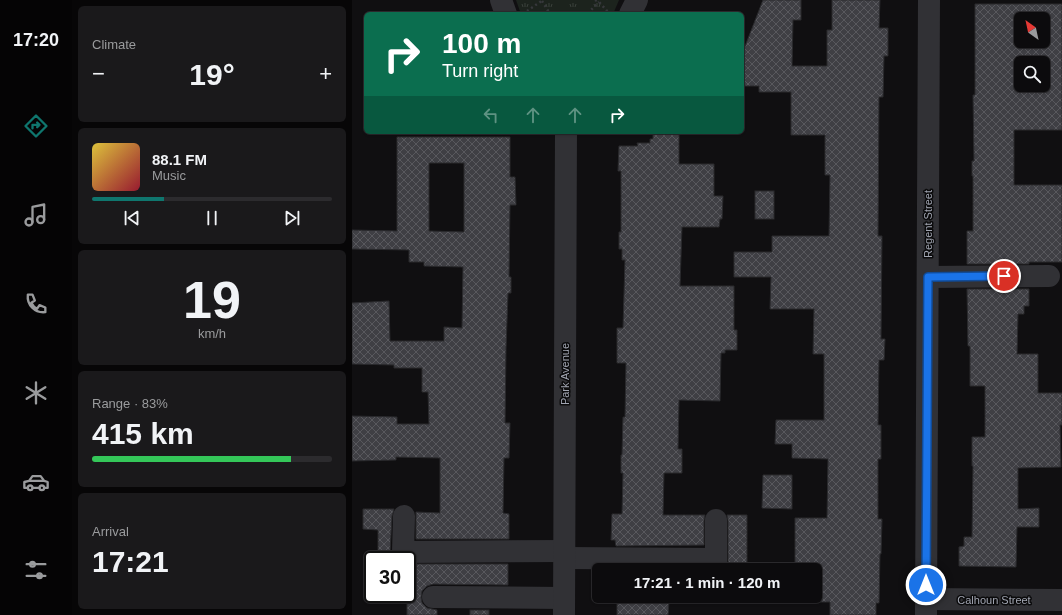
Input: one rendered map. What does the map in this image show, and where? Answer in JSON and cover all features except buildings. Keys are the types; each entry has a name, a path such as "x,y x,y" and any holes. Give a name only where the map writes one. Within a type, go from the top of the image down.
{"street":[{"path":"501,0 505,12"},
{"path":"631,12 637,0"},
{"name":"Regent Street","path":"926,607 929,0"},
{"name":"Park Avenue","path":"564,606 566,134"},
{"path":"928,277 1049,276"},
{"path":"404,516 403,552 565,555 699,563"},
{"path":"716,520 716,563"},
{"path":"433,597 564,606"},
{"name":"Calhoun Street","path":"926,607 1062,600"}],"path":[{"path":"527,12 543,0 549,12"},
{"path":"595,0 609,12"},
{"path":"590,12 599,2"}],"green space":[{"path":"516,0 619,0 614,12 520,12"}],"route":[{"path":"926,585 928,277 1004,276"}]}
